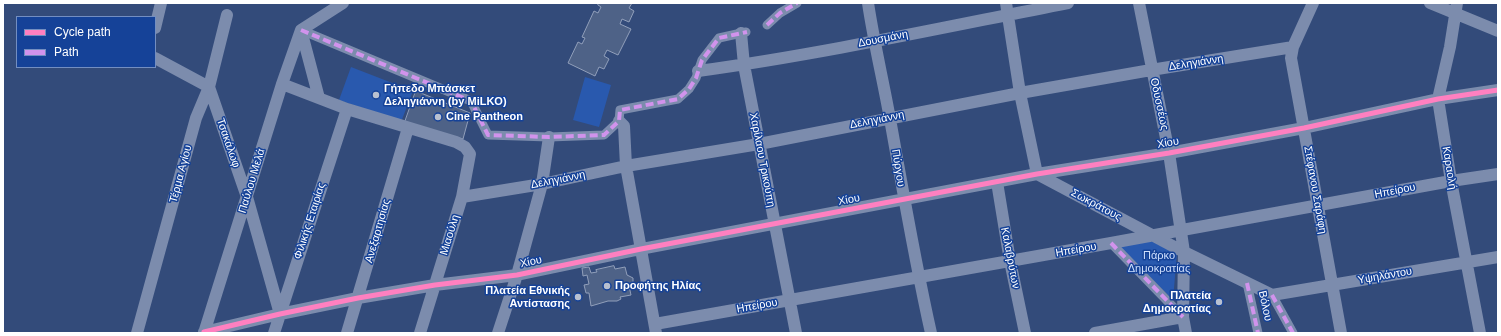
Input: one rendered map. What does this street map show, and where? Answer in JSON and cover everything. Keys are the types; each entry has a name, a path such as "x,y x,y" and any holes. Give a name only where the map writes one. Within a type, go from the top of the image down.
{"street":[{"path":"156,24 161,3"},
{"path":"301,30 343,3"},
{"path":"767,25 780,13 797,3"},
{"name":"Πύργου","path":"868,3 873,41 890,118 903,199 918,277 931,333"},
{"name":"Δουσμάνη","path":"698,71 744,65 873,41 1006,9 1068,3"},
{"name":"Οδυσσέως","path":"1139,3 1151,70 1169,153 1184,252 1183,317 1186,333"},
{"name":"Στέφανου Σαράφη","path":"1313,3 1293,47 1291,58 1341,333"},
{"path":"1430,3 1456,8 1498,32"},
{"name":"Καραολή","path":"1456,8 1450,47 1438,99 1451,181 1480,333"},
{"path":"1006,9 1020,93 1037,174"},
{"name":"Τέρμα Αγίου","path":"137,333 196,118 209,87 227,15"},
{"path":"301,30 319,98"},
{"path":"301,30 471,101 488,135 549,137 604,135 620,120"},
{"name":"Παύλου Μελά","path":"204,333 282,84 301,30"},
{"path":"655,328 626,166 624,126 620,120 620,110 678,99 689,89 696,78 702,60 719,38 744,33"},
{"name":"Χαρίλαου Τρικούπη","path":"744,33 744,65 796,333"},
{"name":"Δεληγιάννη","path":"462,197 542,184 626,166 759,144 1020,93 1293,47"},
{"path":"156,59 209,87"},
{"path":"282,84 347,109 408,128"},
{"name":"Τσακάλωφ","path":"209,87 247,197 280,314"},
{"name":"Χίου","path":"204,333 280,314 358,298 435,285 517,275 641,249 903,199 1037,174 1169,153 1304,128 1438,99 1498,90"},
{"name":"Φιλικής Εταιρίας","path":"274,333 347,109"},
{"name":"Μιαούλη","path":"408,128 456,142 465,147 470,154 462,197 420,333"},
{"name":"Ανεξαρτησίας","path":"347,333 408,128"},
{"path":"498,333 517,275 542,184 549,137"},
{"name":"Σωκράτους","path":"1037,174 1184,252 1272,295"},
{"name":"Ηπείρου","path":"655,328 789,300 1111,244 1451,181 1498,174"},
{"name":"Καλαβρύτων","path":"997,182 1010,261 1026,333"},
{"path":"1111,244 1183,317"},
{"name":"Υψηλάντου","path":"1272,295 1498,257"},
{"name":"Βόλου","path":"1247,283 1258,333"},
{"path":"1272,295 1293,333"},
{"path":"1095,333 1183,317"}],"green space":[{"name":"Γήπεδο Μπάσκετ Δεληγιάννη (by MiLKO)","path":"351,67 413,91 401,122 339,100"},
{"path":"585,77 611,85 599,127 573,120"},
{"name":"Πάρκο Δημοκρατίας","path":"1156,241 1177,253 1173,300 1118,245"}],"building":[{"path":"599,3 632,3 629,8 634,11 629,22 622,19 620,24 631,29 618,55 607,50 604,56 609,59 604,69 599,67 595,76 568,63 578,42 582,44 585,38 582,37 594,11 598,13 601,7 598,5"},
{"name":"Cine Pantheon","path":"416,91 470,113 463,139 405,122"},
{"name":"Προφήτης Ηλίας","path":"614,266 615,269 625,267 627,275 633,278 633,283 629,286 631,295 620,297 621,299 617,301 608,301 591,306 589,293 586,293 584,285 589,284 587,275 583,276 582,268 589,267 591,273 597,272 596,270"}],"marked path":[{"path":"767,25 780,13 797,3"},
{"path":"301,30 471,101 488,135 549,137 604,135 619,121 620,110 678,99 689,89 696,78 702,60 719,38 747,32"},
{"path":"1111,243 1183,317"},
{"path":"1247,283 1258,333"},
{"path":"1272,295 1293,333"}],"cycle path":[{"path":"204,332 358,298 435,285 517,275 641,249 1037,174 1169,153 1304,128 1438,99 1498,90"}],"place":[{"name":"Γήπεδο Μπάσκετ Δεληγιάννη (by MiLKO)","path":"376,95"},
{"name":"Cine Pantheon","path":"438,117"},
{"name":"Προφήτης Ηλίας","path":"607,286"},
{"name":"Πλατεία Εθνικής Αντίστασης","path":"578,297"},
{"name":"Πλατεία Δημοκρατίας","path":"1219,302"}]}
